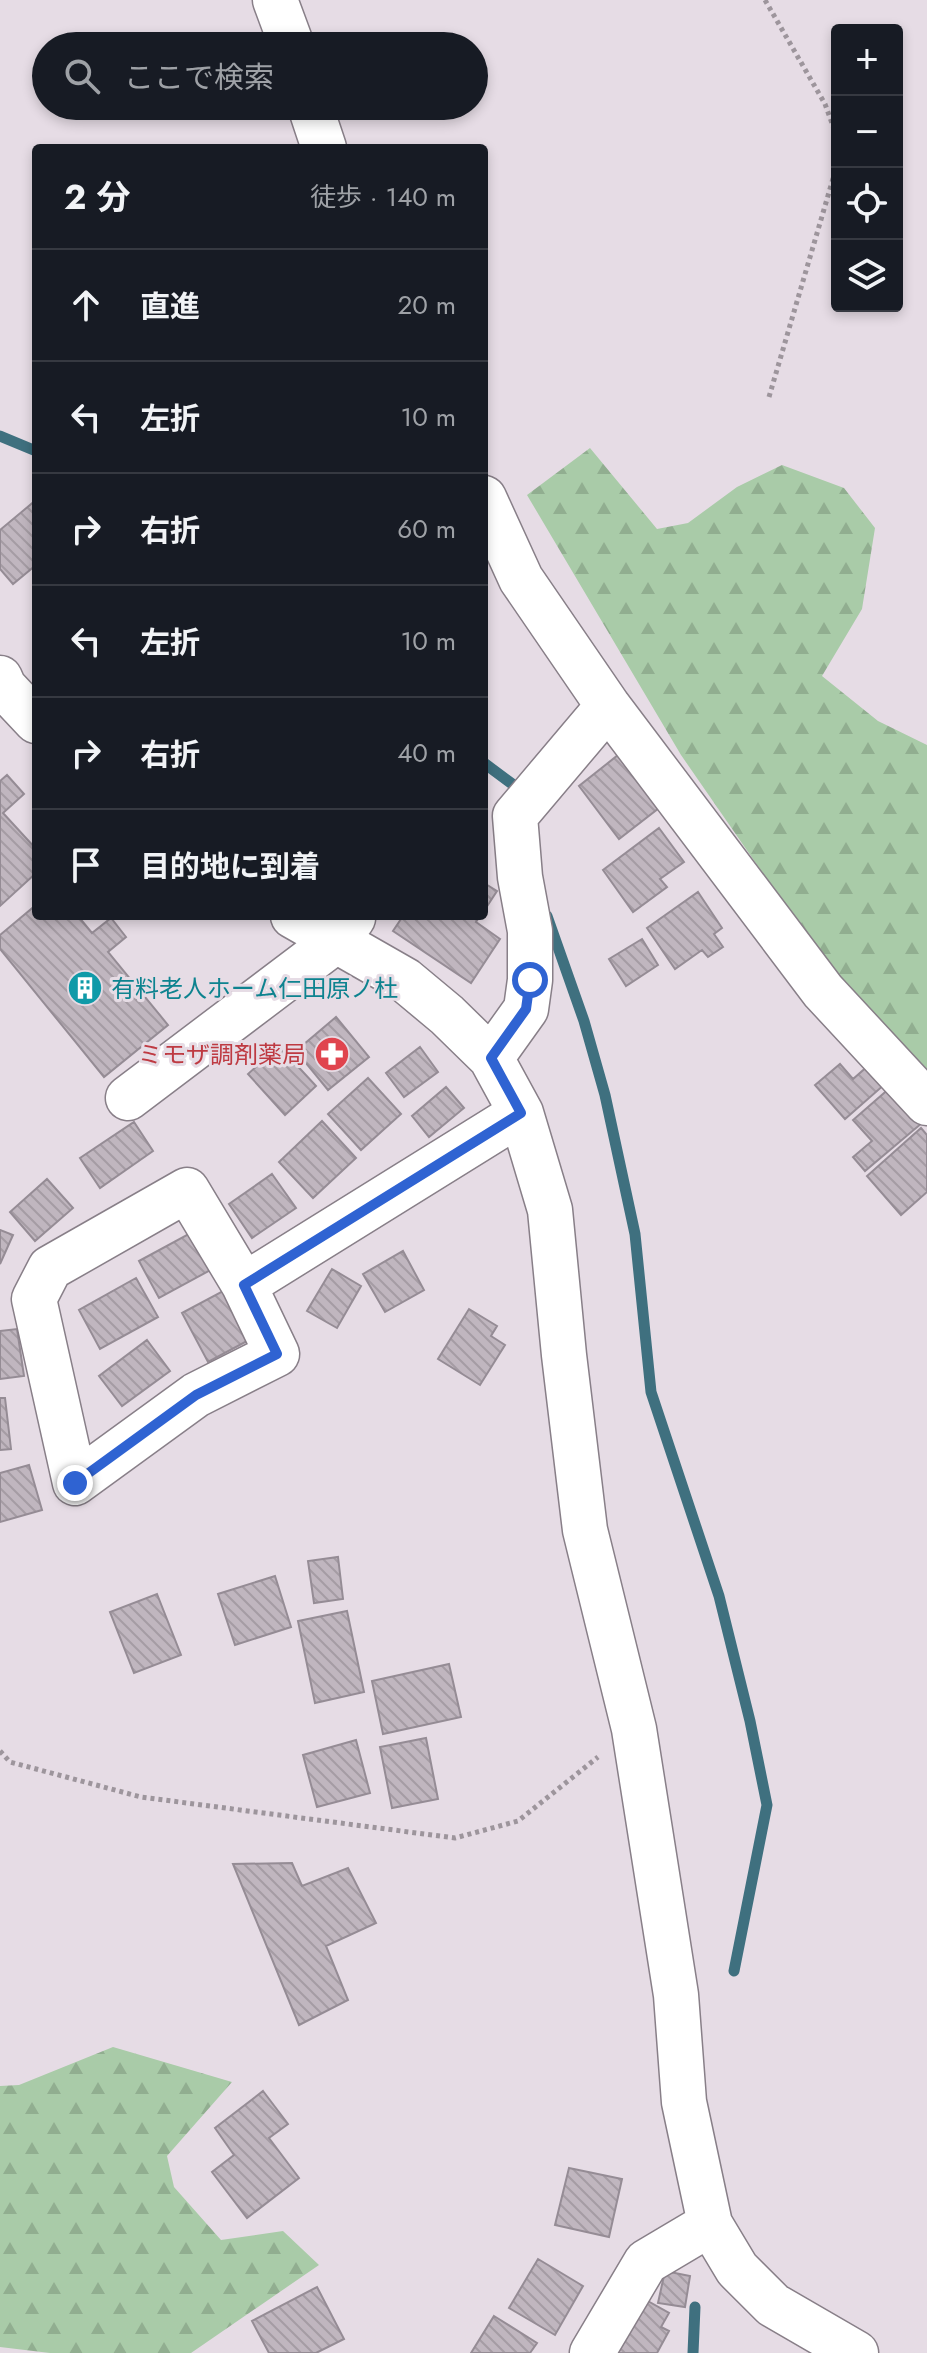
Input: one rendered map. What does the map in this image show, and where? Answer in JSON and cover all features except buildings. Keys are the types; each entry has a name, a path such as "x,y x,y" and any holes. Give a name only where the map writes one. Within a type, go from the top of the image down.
{"street":[{"path":"275,0 287,32"},
{"path":"315,120 323,144"},
{"path":"488,507 521,579 608,706 823,991 927,1103"},
{"path":"1,684 32,717"},
{"path":"491,1058 526,1009 530,980 530,931 520,877 515,816 608,706"},
{"path":"311,920 346,928 447,1015 491,1058 521,1113 550,1210 585,1530 634,1729 676,1995 684,2102 710,2224 737,2269 773,2305 856,2353"},
{"path":"128,1098 346,928"},
{"path":"244,1285 521,1113"},
{"path":"187,1190 244,1285 277,1354 196,1395 75,1483 34,1299 50,1268 187,1190"},
{"path":"592,2353 646,2262 710,2224"}],"path":[{"path":"765,0 825,104 831,120"},
{"path":"769,397 836,168"},
{"path":"0,1751 10,1762 141,1797 455,1838 518,1821 634,1729"}],"green space":[{"path":"590,448 657,529 688,523 737,487 782,465 844,488 875,528 862,609 822,676 878,721 927,745 927,1074 829,969 681,755 527,495"},
{"path":"113,2047 232,2082 167,2156 174,2187 221,2240 283,2231 319,2265 191,2353 50,2353 0,2347 0,2086 19,2085"}],"waterway":[{"path":"0,436 32,449"},
{"path":"488,766 519,789"},
{"path":"547,916 584,1021 605,1095 635,1234 651,1392 719,1596 767,1805 734,1971"},
{"path":"693,2353 695,2307"}],"place":[{"name":"有料老人ホーム仁田原ノ杜","path":"85,988"},
{"name":"ミモザ調剤薬局","path":"332,1054"}],"route":[{"path":"75,1483 196,1395 277,1354 244,1285 521,1113 491,1058 526,1009 530,980"}]}
